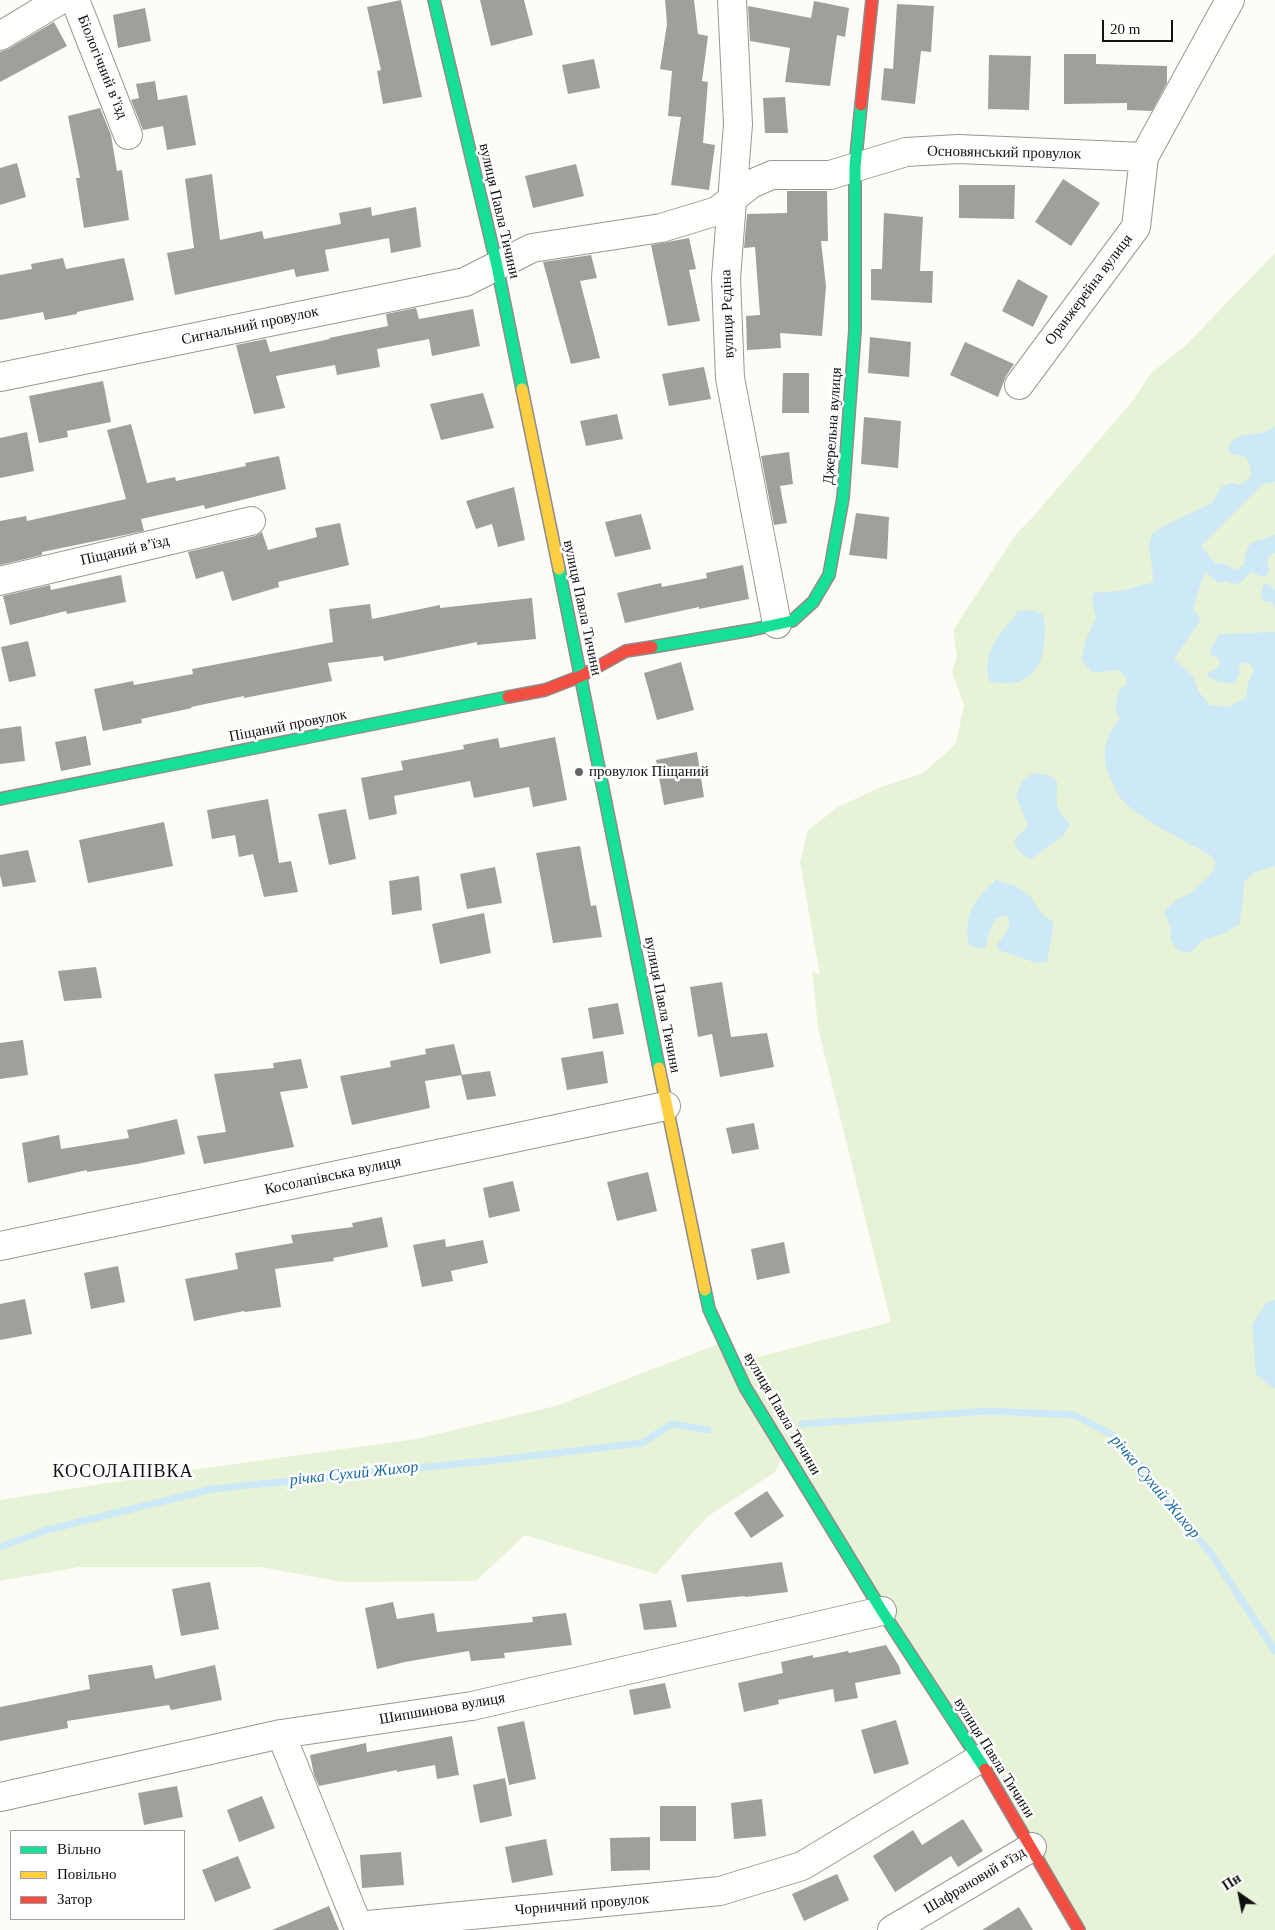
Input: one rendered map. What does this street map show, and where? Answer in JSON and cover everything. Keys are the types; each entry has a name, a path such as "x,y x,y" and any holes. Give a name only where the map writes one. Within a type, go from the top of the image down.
{"main road":[{"name":"вулиця Павла Тичини","path":"434,0 497,266 666,1106 709,1309 744,1386 882,1611 979,1759 1079,1930"},
{"name":"Джерельна вулиця","path":"581,676 626,651 751,630 792,621 813,602 830,574 843,498 855,330 854,167 872,0"},
{"name":"Піщаний провулок","path":"0,799 545,690 581,676"}],"street":[{"path":"0,36 60,0"},
{"name":"Біологічний в’їзд","path":"75,0 128,135"},
{"name":"вулиця Рєдіна","path":"732,0 738,124 726,278 730,378 777,624"},
{"name":"Оранжерейна вулиця","path":"1019,385 1136,228 1144,157 1230,0"},
{"name":"Основянський провулок","path":"497,266 532,248 661,228 717,211 751,184 772,175 830,175 906,152 958,149 1144,157"},
{"name":"Сигнальний провулок","path":"0,377 465,282 497,266"},
{"name":"Піщаний в’їзд","path":"0,581 250,521"},
{"name":"Косолапівська вулиця","path":"0,1246 666,1106"},
{"name":"Шипшинова вулиця","path":"0,1797 281,1734 472,1706 882,1611"},
{"name":"Чорничний провулок","path":"281,1734 358,1926 720,1891 802,1866 979,1759"},
{"name":"Шафрановий в'їзд","path":"892,1930 1032,1847"}],"green space":[{"path":"1275,253 1275,1651 1269,1643 1275,1653 1275,1930 1078,1930 781,1460 775,1472 707,1517 656,1574 525,1535 476,1581 342,1582 261,1567 79,1567 0,1581 0,1500 191,1470 416,1439 556,1406 724,1342 736,1363 891,1322 818,1028 812,971 820,975 800,863 808,830 838,807 881,787 923,773 956,744 964,705 952,672 957,656 953,630 1017,533 1131,403 1151,373 1185,346"}],"water":[{"path":"1275,426 1275,482 1263,484 1201,546 1216,564 1224,563 1235,570 1244,565 1247,549 1252,542 1275,535 1275,553 1269,556 1267,563 1270,571 1265,576 1252,572 1237,584 1234,584 1227,581 1217,582 1205,571 1193,609 1201,619 1174,659 1194,677 1199,692 1210,705 1228,707 1246,698 1248,682 1254,669 1249,663 1242,663 1239,667 1239,676 1234,683 1215,681 1206,674 1218,668 1220,662 1217,657 1210,655 1211,648 1220,634 1275,632 1275,866 1253,873 1244,882 1239,924 1225,933 1202,940 1194,950 1185,953 1177,949 1170,939 1171,929 1164,912 1176,900 1191,893 1207,878 1214,870 1215,861 1210,855 1136,812 1118,794 1108,774 1105,749 1110,734 1120,719 1115,708 1120,689 1127,684 1125,676 1119,670 1093,673 1081,660 1086,640 1096,617 1092,602 1093,593 1125,590 1154,582 1149,546 1152,534 1162,527 1212,503 1222,486 1232,483 1240,485 1251,477 1250,466 1246,457 1231,454 1228,450 1231,443 1241,436 1262,433"},
{"path":"1268,583 1275,590 1275,609 1272,602 1263,601 1261,596 1263,585"},
{"path":"1033,610 1042,614 1045,627 1043,653 1035,671 1020,681 1011,683 989,681 988,660 994,643 1018,611"},
{"path":"1032,773 1049,775 1058,783 1059,810 1070,824 1064,835 1030,860 1018,850 1014,840 1028,826 1016,795 1022,782"},
{"path":"996,880 1016,886 1032,898 1040,912 1054,923 1047,962 1036,963 999,950 996,946 1008,928 1009,920 1007,916 1001,916 994,922 985,949 968,944 968,924 972,908 981,894"},
{"path":"1275,1300 1275,1388 1272,1388 1256,1374 1252,1324 1267,1302"}],"building":[{"path":"401,0 422,97 383,104 377,71 381,70 367,7"},
{"path":"480,0 524,0 533,35 491,46"},
{"path":"665,0 694,0 698,34 708,36 702,81 708,82 703,143 715,145 709,190 671,185 681,117 668,116 672,71 660,69 667,24"},
{"path":"814,1 849,8 845,37 837,35 830,86 785,82 790,48 750,41 748,6 811,18"},
{"path":"897,4 934,6 931,52 921,51 915,104 881,100 884,68 893,69"},
{"path":"145,8 151,41 118,48 113,15"},
{"path":"54,22 67,46 0,82 0,52"},
{"path":"1064,54 1096,54 1096,64 1167,66 1167,83 1152,111 1127,110 1127,103 1064,104"},
{"path":"989,55 1031,56 1029,110 988,109"},
{"path":"594,59 600,88 568,94 562,65"},
{"path":"155,81 158,100 187,95 196,145 167,150 163,126 143,130 131,100 139,98 136,84"},
{"path":"785,97 788,133 765,133 763,98"},
{"path":"100,108 111,135 117,171 122,170 129,220 84,228 76,178 80,178 68,116"},
{"path":"17,163 26,197 0,205 0,168"},
{"path":"576,164 584,196 533,208 525,176"},
{"path":"212,174 220,240 262,231 264,239 341,224 339,213 371,207 372,216 416,207 421,247 391,253 389,238 325,250 329,271 296,277 294,269 175,295 167,253 194,248 185,179"},
{"path":"1063,179 1100,203 1071,246 1035,222"},
{"path":"959,185 1015,185 1014,219 959,218"},
{"path":"787,191 827,191 828,241 821,241 826,286 822,336 780,333 781,348 747,350 746,316 760,315 755,247 744,248 747,214 787,213"},
{"path":"884,213 923,217 920,271 933,271 932,303 871,300 871,269 882,269"},
{"path":"689,238 696,269 689,270 700,321 668,326 651,245"},
{"path":"591,255 597,278 580,281 600,358 571,364 543,262"},
{"path":"63,258 66,269 124,258 134,300 45,320 43,312 0,320 0,275 32,269 31,264"},
{"path":"1018,279 1048,296 1033,327 1002,311"},
{"path":"416,308 419,319 473,309 480,346 432,356 429,339 377,349 380,367 337,375 335,365 276,376 285,408 254,414 236,345 266,339 270,352 388,326 386,314"},
{"path":"870,337 911,342 909,377 868,373"},
{"path":"965,342 1014,364 1006,376 998,397 950,375"},
{"path":"704,367 711,399 669,406 662,374"},
{"path":"783,373 809,373 809,413 782,413"},
{"path":"103,381 111,422 67,431 68,437 39,443 29,396"},
{"path":"483,393 494,428 441,440 430,404"},
{"path":"617,414 623,439 586,446 580,421"},
{"path":"864,417 901,421 898,468 861,464"},
{"path":"131,424 147,483 175,477 176,481 246,466 245,463 279,456 286,489 205,509 204,505 141,519 144,531 42,552 42,555 0,565 0,521 26,516 27,521 126,499 107,430"},
{"path":"27,432 34,471 0,478 0,438"},
{"path":"789,452 793,484 780,486 787,523 774,525 761,456"},
{"path":"514,487 525,540 498,547 492,524 476,529 466,501"},
{"path":"856,513 889,517 887,559 849,555"},
{"path":"641,514 651,549 615,557 605,522"},
{"path":"340,523 349,565 278,582 279,587 232,601 223,571 196,579 188,552 255,536 262,532 268,550 317,537 315,528"},
{"path":"743,565 749,599 699,609 699,607 625,623 617,593 661,583 662,587 707,578 706,573"},
{"path":"121,575 126,602 67,614 66,611 10,625 3,596 50,585 51,590"},
{"path":"532,598 536,639 477,645 477,642 384,661 383,656 328,663 332,681 191,707 141,719 142,723 103,731 94,689 133,681 134,685 193,674 192,669 333,642 329,609 370,604 372,619 440,605 440,608"},
{"path":"28,641 36,676 9,682 1,647"},
{"path":"681,662 694,710 657,720 644,673"},
{"path":"21,726 25,761 0,764 0,729"},
{"path":"86,736 91,765 61,771 55,742"},
{"path":"555,737 567,800 533,807 529,787 474,798 470,781 394,796 397,814 369,820 361,778 403,770 401,761 464,749 463,745 498,738 500,748"},
{"path":"697,752 704,797 664,805 656,760"},
{"path":"268,799 279,863 291,861 298,892 264,897 253,854 239,857 235,835 212,839 207,810"},
{"path":"346,809 356,859 329,865 318,814"},
{"path":"164,822 173,866 88,883 79,840"},
{"path":"580,846 591,906 596,905 602,937 553,943 536,853"},
{"path":"28,850 36,882 3,887 0,875 0,855"},
{"path":"495,867 502,903 467,909 460,874"},
{"path":"419,876 422,910 392,915 389,881"},
{"path":"484,913 491,953 440,964 432,924"},
{"path":"96,967 102,998 64,1001 58,971"},
{"path":"722,982 731,1037 767,1033 774,1067 720,1077 712,1034 698,1037 690,987"},
{"path":"618,1003 624,1034 593,1039 588,1008"},
{"path":"23,1040 28,1075 0,1079 0,1043"},
{"path":"454,1044 462,1075 425,1081 430,1108 352,1125 340,1076 391,1067 390,1061 426,1054 425,1049"},
{"path":"603,1051 608,1083 567,1090 561,1058"},
{"path":"301,1059 308,1088 280,1092 294,1147 204,1164 197,1136 226,1132 214,1074 274,1068 273,1063"},
{"path":"490,1071 496,1096 467,1100 461,1075"},
{"path":"177,1119 185,1154 137,1164 87,1172 87,1170 28,1183 22,1143 59,1135 61,1149 129,1138 127,1130"},
{"path":"754,1123 759,1149 732,1154 726,1128"},
{"path":"648,1172 657,1211 617,1221 607,1182"},
{"path":"513,1181 520,1211 489,1218 483,1188"},
{"path":"382,1217 388,1247 333,1258 334,1261 275,1269 281,1307 244,1311 194,1321 185,1279 238,1269 235,1253 293,1243 291,1235 353,1227 352,1223"},
{"path":"445,1239 446,1247 483,1240 488,1263 451,1271 453,1281 422,1287 413,1245"},
{"path":"784,1242 790,1273 757,1280 751,1249"},
{"path":"118,1266 125,1302 91,1309 84,1273"},
{"path":"25,1299 32,1334 0,1340 0,1304"},
{"path":"767,1491 784,1516 751,1538 734,1513"},
{"path":"782,1562 788,1592 687,1602 681,1575"},
{"path":"210,1582 219,1629 181,1636 172,1589"},
{"path":"671,1600 677,1627 644,1630 639,1604"},
{"path":"393,1602 397,1619 434,1613 437,1632 533,1622 532,1617 566,1613 572,1645 504,1653 505,1658 471,1661 469,1651 377,1669 365,1608"},
{"path":"886,1645 899,1666 901,1674 855,1683 858,1698 835,1702 833,1689 778,1700 779,1704 744,1712 738,1683 783,1673 781,1662 813,1655 813,1658 848,1651 849,1653"},
{"path":"152,1665 155,1679 215,1665 222,1700 171,1710 169,1705 67,1721 68,1728 0,1741 0,1707 90,1689 88,1675"},
{"path":"665,1683 671,1708 634,1715 629,1690"},
{"path":"896,1720 909,1764 874,1774 861,1730"},
{"path":"524,1721 536,1779 509,1785 497,1727"},
{"path":"452,1736 459,1775 437,1779 435,1765 397,1772 397,1770 319,1786 314,1775 310,1755 366,1743 367,1752"},
{"path":"505,1778 512,1816 480,1823 473,1785"},
{"path":"177,1786 183,1817 144,1825 138,1793"},
{"path":"262,1796 275,1828 239,1842 227,1810"},
{"path":"762,1799 766,1836 734,1839 731,1803"},
{"path":"660,1806 696,1806 696,1841 660,1841"},
{"path":"963,1819 983,1851 958,1867 951,1856 895,1892 873,1856 913,1830 922,1845"},
{"path":"650,1837 650,1870 611,1871 610,1838"},
{"path":"546,1839 553,1875 512,1883 505,1847"},
{"path":"401,1852 404,1885 362,1888 360,1855"},
{"path":"238,1856 251,1888 215,1902 202,1870"},
{"path":"837,1874 849,1900 804,1921 792,1894"},
{"path":"329,1906 339,1930 272,1930"},
{"path":"1019,1907 1033,1930 982,1930"}],"waterway":[{"name":"річка Сухий Жихор","path":"802,1424 989,1411 1074,1415 1113,1435 1144,1469 1165,1501 1210,1552 1275,1651"},
{"name":"річка Сухий Жихор","path":"0,1547 47,1530 212,1489 642,1443 672,1424 708,1430"}],"traffic: fast":[{"path":"434,0 497,266 522,389"},
{"path":"652,647 792,621 813,602 829,575 843,498 855,330 855,167 861,105"},
{"path":"559,569 659,1068"},
{"path":"0,799 508,697"},
{"path":"705,1290 709,1309 745,1387 882,1611 985,1769"}],"traffic: slow":[{"path":"522,389 559,569"},
{"path":"659,1068 705,1290"}],"traffic: jam":[{"path":"861,105 872,0"},
{"path":"508,697 545,690 581,676 626,651 652,647"},
{"path":"985,1769 1079,1930"}],"place":[{"name":"провулок Піщаний","path":"579,772"}],"district":[{"name":"КОСОЛАПІВКА","path":"123,1472"}]}
